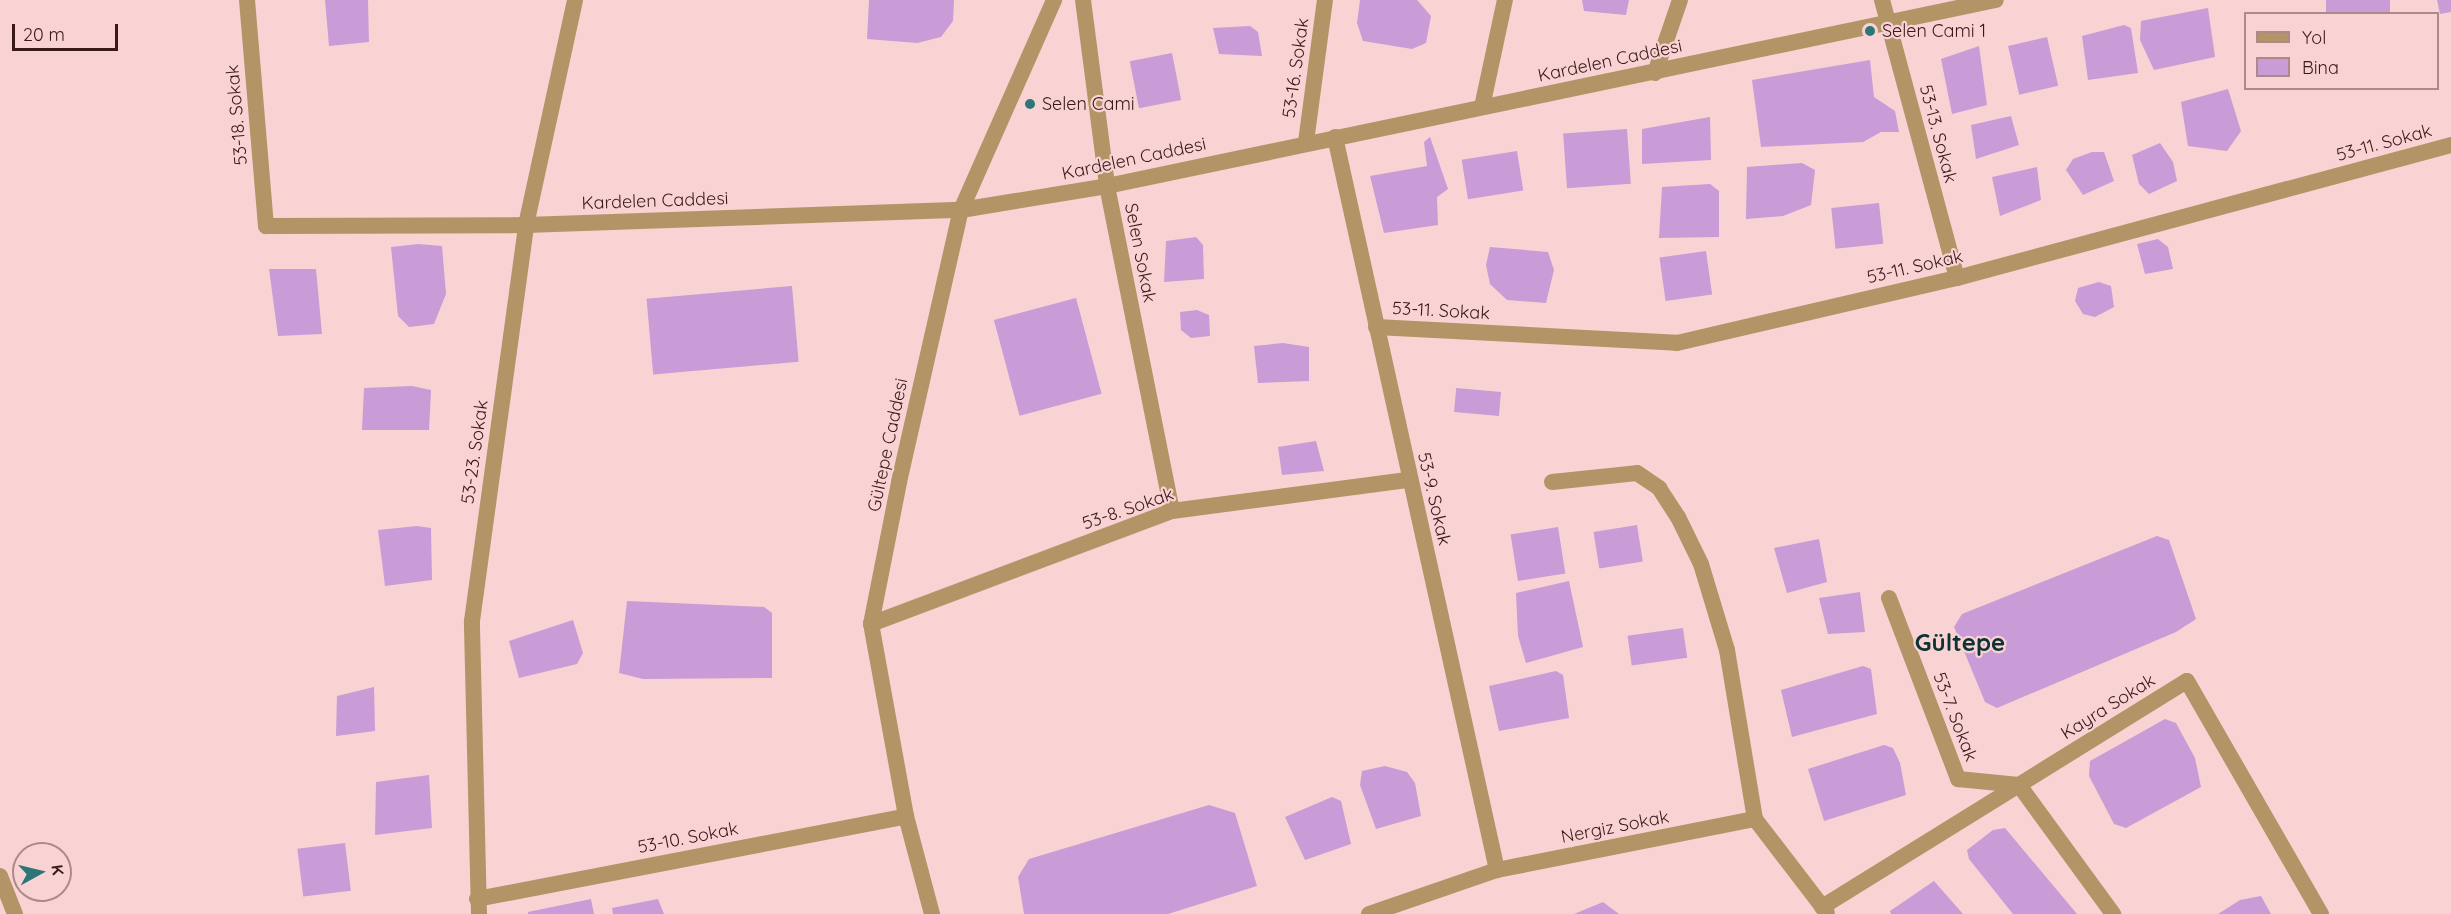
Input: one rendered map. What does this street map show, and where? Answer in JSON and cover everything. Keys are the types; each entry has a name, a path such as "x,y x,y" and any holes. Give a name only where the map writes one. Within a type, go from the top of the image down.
{"street":[{"name":"53-18. Sokak","path":"247,0 266,226"},
{"name":"53-23. Sokak","path":"478,906 472,621 526,225 575,0"},
{"name":"Gültepe Caddesi","path":"933,914 906,816 872,624 899,482 961,210 1054,0"},
{"name":"Selen Sokak","path":"1083,0 1107,186 1172,511"},
{"name":"53-16. Sokak","path":"1306,142 1325,0"},
{"path":"1482,107 1505,0"},
{"path":"1655,73 1680,0"},
{"name":"53-13. Sokak","path":"1882,0 1957,278"},
{"name":"Kardelen Caddesi","path":"266,226 526,225 961,210 1107,186 1306,142 1655,73 1996,0"},
{"name":"53-9. Sokak","path":"1335,137 1497,870"},
{"name":"53-11. Sokak","path":"1376,327 1677,343 1957,278 2451,145"},
{"path":"1552,482 1637,473 1659,488 1678,517 1701,564 1727,650 1755,819 1825,910"},
{"name":"53-8. Sokak","path":"872,624 1172,511 1409,480"},
{"name":"53-7. Sokak","path":"1889,598 1958,779 2019,785"},
{"name":"Kayra Sokak","path":"1825,910 2019,785 2187,681 2322,914"},
{"path":"2019,785 2113,914"},
{"name":"53-10. Sokak","path":"478,906 906,816"},
{"name":"Nergiz Sokak","path":"1369,914 1497,870 1755,819"},
{"path":"0,876 15,914"}],"building":[{"path":"325,0 368,0 369,42 329,46"},
{"path":"869,0 954,0 953,21 941,37 917,43 867,39"},
{"path":"1360,0 1417,0 1431,16 1426,43 1412,49 1363,41 1357,23"},
{"path":"1582,0 1629,0 1626,15 1584,11"},
{"path":"2326,0 2390,0 2390,12 2326,12"},
{"path":"2437,0 2451,0 2451,12 2440,14"},
{"path":"2208,8 2215,57 2154,70 2140,40 2141,21"},
{"path":"2124,25 2131,28 2138,73 2088,80 2082,36"},
{"path":"1250,26 1258,32 1262,56 1219,54 1213,28"},
{"path":"2047,37 2058,86 2019,95 2008,46"},
{"path":"1979,46 1987,105 1952,114 1941,59"},
{"path":"1172,53 1181,100 1139,108 1130,61"},
{"path":"1870,60 1874,97 1895,111 1899,132 1881,132 1863,142 1761,147 1752,80"},
{"path":"2228,89 2241,131 2227,151 2188,146 2181,102"},
{"path":"2011,116 2019,145 1976,159 1971,125"},
{"path":"1710,117 1711,160 1642,164 1642,129"},
{"path":"1627,129 1631,184 1567,188 1563,133"},
{"path":"1430,137 1448,189 1437,197 1438,225 1384,233 1370,176 1427,166 1424,142"},
{"path":"2160,143 2173,162 2177,181 2149,194 2139,184 2132,155"},
{"path":"1517,151 1523,191 1468,199 1462,160"},
{"path":"2092,152 2104,152 2114,181 2083,195 2066,170 2073,159"},
{"path":"1802,163 1815,170 1811,205 1783,216 1746,219 1747,167"},
{"path":"2037,167 2041,200 2000,216 1992,177"},
{"path":"1710,184 1719,191 1719,237 1659,238 1662,187"},
{"path":"1879,203 1883,244 1836,249 1831,208"},
{"path":"1196,237 1203,245 1204,279 1164,282 1166,241"},
{"path":"2158,239 2168,247 2173,269 2145,274 2137,244"},
{"path":"418,244 442,246 446,294 434,324 409,327 398,316 391,247"},
{"path":"1490,247 1548,252 1554,270 1546,303 1507,300 1490,284 1486,265"},
{"path":"1706,251 1712,295 1666,301 1659,258"},
{"path":"269,269 316,269 322,334 278,336"},
{"path":"2099,282 2111,286 2114,307 2095,317 2083,314 2075,301 2078,288"},
{"path":"792,286 799,362 653,374 647,299"},
{"path":"1076,298 1102,394 1020,416 994,320"},
{"path":"1197,310 1209,315 1210,336 1191,338 1181,330 1180,312"},
{"path":"1283,343 1309,347 1309,381 1258,383 1254,346"},
{"path":"412,386 431,390 429,430 362,430 364,388"},
{"path":"1456,388 1501,392 1499,416 1454,412"},
{"path":"1316,441 1324,471 1282,475 1278,447"},
{"path":"1637,525 1643,562 1599,568 1594,532"},
{"path":"417,526 431,528 432,580 385,586 378,530"},
{"path":"1558,527 1565,573 1518,581 1511,535"},
{"path":"2157,536 2169,540 2196,619 2176,632 1997,708 1985,702 1954,627 1962,614"},
{"path":"1819,539 1827,582 1787,593 1774,548"},
{"path":"1569,581 1583,647 1526,663 1518,636 1516,593"},
{"path":"1860,592 1865,632 1828,634 1819,598"},
{"path":"627,601 764,607 772,613 772,678 643,679 619,673"},
{"path":"573,620 583,653 577,664 519,678 509,641"},
{"path":"1683,628 1687,658 1632,666 1628,636"},
{"path":"1863,666 1871,669 1877,714 1792,737 1781,690"},
{"path":"1556,671 1563,675 1569,718 1499,731 1489,686"},
{"path":"374,687 375,731 336,736 337,696"},
{"path":"2165,719 2176,723 2195,758 2201,787 2126,828 2114,824 2089,776 2090,761"},
{"path":"1884,745 1893,748 1900,763 1906,795 1824,821 1808,769"},
{"path":"1385,766 1407,772 1415,783 1421,816 1376,829 1360,785 1362,771"},
{"path":"429,775 432,828 375,835 376,782"},
{"path":"1332,797 1341,801 1351,844 1305,860 1285,817"},
{"path":"1209,805 1235,813 1257,886 1168,914 1024,914 1018,877 1029,859"},
{"path":"2005,828 2077,914 2013,914 1969,859 1967,850 1993,830"},
{"path":"345,843 351,891 303,896 297,849"},
{"path":"1934,881 1963,914 1891,914 1890,911"},
{"path":"2261,896 2271,914 2218,914 2240,900"},
{"path":"591,899 594,914 528,914 528,912"},
{"path":"658,899 664,914 613,914 612,908"},
{"path":"1603,902 1619,914 1574,914"}],"place":[{"name":"Selen Cami 1","path":"1870,31"},
{"name":"Selen Cami","path":"1030,104"}],"district":[{"name":"Gültepe","path":"1960,643"}]}
